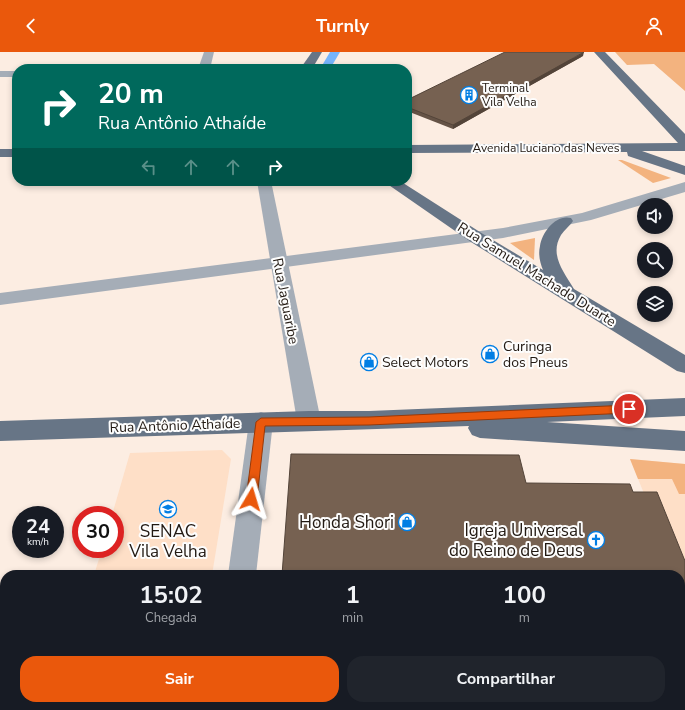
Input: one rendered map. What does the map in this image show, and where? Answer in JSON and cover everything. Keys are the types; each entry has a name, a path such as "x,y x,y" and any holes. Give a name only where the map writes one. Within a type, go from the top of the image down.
{"main road":[{"path":"309,64 317,52"},
{"path":"599,52 685,142"},
{"name":"Avenida Luciano das Neves","path":"412,149 685,147"},
{"path":"604,148 638,154 685,171"},
{"path":"0,153 12,153"},
{"name":"Rua Samuel Machado Duarte","path":"398,186 477,238 685,365"},
{"path":"565,222 557,228 551,236 548,244 548,254 550,267 558,281 571,295"},
{"path":"647,342 685,356"},
{"name":"Rua Antônio Athaíde","path":"0,431 261,422 369,421 685,407"},
{"path":"369,421 685,441"}],"street":[{"path":"205,64 209,52"},
{"path":"0,74 12,74"},
{"name":"Rua Jaguaribe","path":"265,186 309,421"},
{"path":"0,299 477,238 565,222 685,187"},
{"path":"243,570 261,422"}],"shaded area":[{"path":"615,52 685,52 685,91 654,64 627,65"},
{"path":"618,160 622,160 671,178 653,183"},
{"path":"535,238 534,260 510,243"},
{"name":"SENAC Vila Velha","path":"222,450 231,459 213,570 96,570 99,558 124,558 124,506 115,506 130,453"},
{"path":"630,459 685,464 685,570 675,570"},
{"path":"630,459 685,464 685,494 679,494 672,479 638,479"}],"water":[{"path":"330,52 340,52 333,64 323,64"}],"building":[{"name":"Terminal Vila Velha","path":"505,52 584,52 453,125 412,109 412,98"},
{"name":"Honda Shori","path":"291,454 519,455 526,483 630,484 633,492 657,492 685,561 685,570 282,570"}],"place":[{"name":"Terminal Vila Velha","path":"469,95"},
{"name":"Curinga dos Pneus","path":"490,354"},
{"name":"Select Motors","path":"369,362"},
{"name":"SENAC Vila Velha","path":"168,509"},
{"name":"Honda Shori","path":"407,522"},
{"name":"Igreja Universal do Reino de Deus","path":"596,540"}],"route":[{"path":"251,499 261,422 338,420 369,421 629,409"}]}
